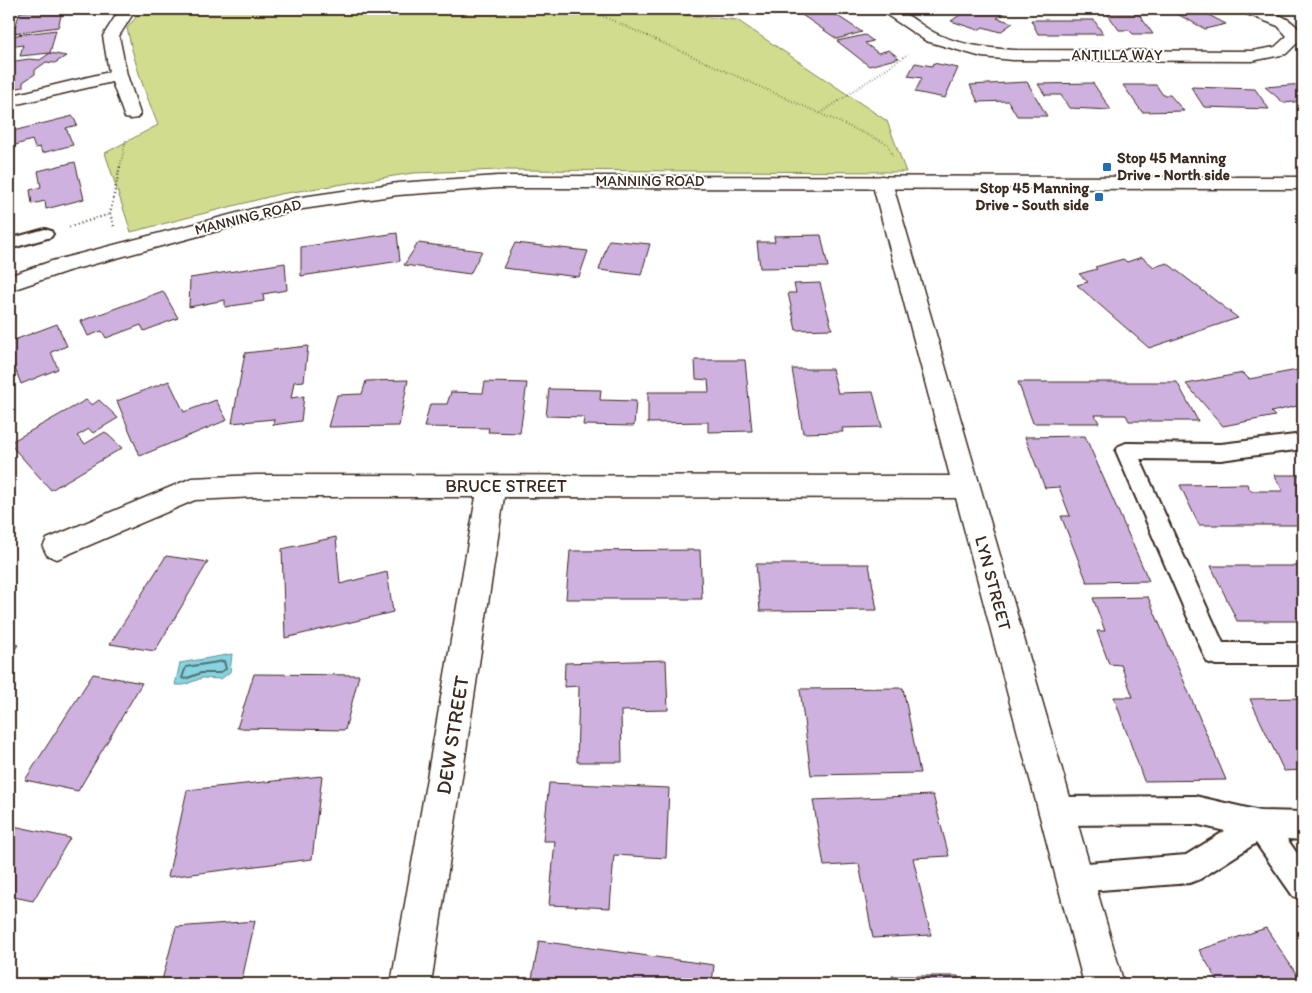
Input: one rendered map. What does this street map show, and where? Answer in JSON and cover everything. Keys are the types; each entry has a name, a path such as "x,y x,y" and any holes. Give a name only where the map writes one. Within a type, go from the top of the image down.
{"street":[{"path":"128,9 111,36 118,75 131,114"},
{"name":"ANTILLA WAY","path":"886,9 932,38 982,52 1013,55 1252,56 1280,51 1299,37 1284,24 1247,9"},
{"path":"9,101 118,75"},
{"name":"MANNING ROAD","path":"9,284 60,266 295,204 398,189 498,182 1303,183"},
{"name":"LYN STREET","path":"891,182 966,487 1104,984"},
{"name":"BRUCE STREET","path":"58,547 192,489 256,486 966,487"},
{"name":"DEW STREET","path":"411,984 492,486"}],"lane":[{"path":"9,244 44,234"},
{"path":"1303,441 1221,452 1126,451 1216,654 1303,654"},
{"path":"1056,811 1195,810 1260,825 1303,826"},
{"path":"1075,878 1190,869 1260,825"},
{"path":"1260,825 1303,886"}],"path":[{"path":"587,9 888,144 891,182"},
{"path":"821,113 932,38"},
{"path":"122,250 110,214 131,114"},
{"path":"44,234 110,214"}],"green space":[{"path":"143,9 625,9 737,20 887,121 906,172 501,170 413,173 280,194 131,232 105,153 158,125 140,77 127,28"}],"water":[{"path":"232,654 230,672 221,679 202,678 184,685 175,685 180,663"}],"building":[{"path":"63,9 58,27 13,33 20,12"},
{"path":"815,9 827,9 862,32 837,39 799,13"},
{"path":"969,9 999,9 1007,12 997,18 1013,23 1000,32 983,27 978,30 951,21"},
{"path":"1104,9 1135,9 1153,34 1133,34 1129,30 1119,30"},
{"path":"1168,9 1197,9 1226,24 1205,29"},
{"path":"1031,20 1094,20 1103,34 1038,34"},
{"path":"56,30 50,53 20,56 23,45 9,47 9,36"},
{"path":"865,35 873,41 865,43 878,53 889,50 899,58 869,66 837,41"},
{"path":"50,53 66,56 55,63 46,62 35,70 35,74 23,82 23,87 9,90 9,62 29,59 40,60"},
{"path":"915,63 932,66 933,63 958,68 945,98 915,92 922,78 908,76"},
{"path":"1027,82 1047,116 1017,116 1008,101 978,102 970,85"},
{"path":"1093,83 1111,110 1069,108 1061,95 1045,95 1038,84"},
{"path":"1303,84 1303,101 1284,103 1265,87"},
{"path":"1123,85 1156,85 1163,95 1170,95 1184,111 1142,112"},
{"path":"1191,87 1255,89 1269,109 1204,107"},
{"path":"73,116 77,125 66,128 73,145 42,153 40,147 35,148 32,140 9,147 9,132"},
{"path":"75,162 84,199 46,209 45,201 32,204 30,190 41,187 38,171"},
{"path":"397,233 400,261 301,276 301,247"},
{"path":"821,235 828,267 760,268 757,242 775,242 774,236"},
{"path":"609,240 650,244 641,275 599,270"},
{"path":"418,243 482,251 470,274 404,265"},
{"path":"515,243 588,251 579,277 503,268"},
{"path":"1142,257 1154,267 1167,263 1238,318 1149,348 1077,285 1088,282 1079,274 1097,269 1095,267 1123,259 1127,262"},
{"path":"285,263 287,290 263,294 264,301 225,307 225,300 189,307 190,278"},
{"path":"820,283 832,329 796,330 788,293 796,293 794,284"},
{"path":"163,291 178,318 144,331 141,325 106,338 102,331 88,336 81,321"},
{"path":"57,324 67,346 51,352 58,369 21,384 13,363 9,364 9,342"},
{"path":"308,346 304,381 294,382 291,398 304,396 301,421 273,425 274,419 232,423 245,353"},
{"path":"695,360 745,360 752,431 708,432 708,422 648,423 648,392 709,392 708,380 696,379"},
{"path":"792,369 832,369 838,393 873,392 882,427 842,428 843,432 803,433"},
{"path":"1303,369 1303,413 1297,406 1271,412 1275,416 1223,426 1186,384 1243,373 1249,379"},
{"path":"408,380 399,426 328,427 337,395 362,394 366,381"},
{"path":"169,381 184,412 216,400 227,420 140,456 117,401"},
{"path":"485,382 527,383 520,433 488,432 489,428 424,427 430,404 447,404 451,392 483,393"},
{"path":"1018,382 1177,382 1198,421 1129,421 1126,415 1095,415 1099,423 1033,423"},
{"path":"549,389 601,390 600,400 636,401 634,426 583,425 584,417 546,416"},
{"path":"86,400 92,405 99,400 118,418 93,433 89,429 77,436 85,444 105,432 122,448 51,490 9,443"},
{"path":"1085,436 1149,581 1087,582 1061,516 1070,516 1059,487 1045,488 1025,437"},
{"path":"1274,475 1303,475 1303,525 1199,525 1180,485 1247,484 1251,491 1283,491"},
{"path":"336,537 340,584 387,572 393,612 285,638 282,549"},
{"path":"700,550 702,599 566,599 570,551"},
{"path":"166,556 208,562 155,651 110,644"},
{"path":"756,564 869,564 877,610 760,611"},
{"path":"1211,566 1303,566 1303,621 1237,621"},
{"path":"1148,597 1226,780 1144,781 1114,697 1133,697 1121,665 1109,664 1097,631 1105,631 1093,598"},
{"path":"9,643 18,645 9,657"},
{"path":"666,660 668,710 621,711 622,762 577,762 579,686 564,687 565,663"},
{"path":"93,674 142,683 78,791 25,780"},
{"path":"254,674 359,675 345,730 237,728"},
{"path":"903,688 920,773 811,775 800,689"},
{"path":"1303,698 1303,770 1284,771 1250,699"},
{"path":"322,776 312,859 168,877 187,790"},
{"path":"549,783 669,788 666,858 614,855 610,908 549,905 555,841 543,841"},
{"path":"933,795 949,856 913,858 931,935 873,938 859,864 824,866 813,800"},
{"path":"9,825 70,838 33,901 9,896"},
{"path":"255,921 241,984 161,984 176,927"},
{"path":"1266,928 1303,984 1220,984 1199,950"},
{"path":"539,941 714,965 712,984 531,984"},
{"path":"892,976 958,976 959,984 893,984"}],"place":[{"name":"Stop 45 Manning Drive - North side","path":"1107,167"},
{"name":"Stop 45 Manning Drive - South side","path":"1099,197"}]}
